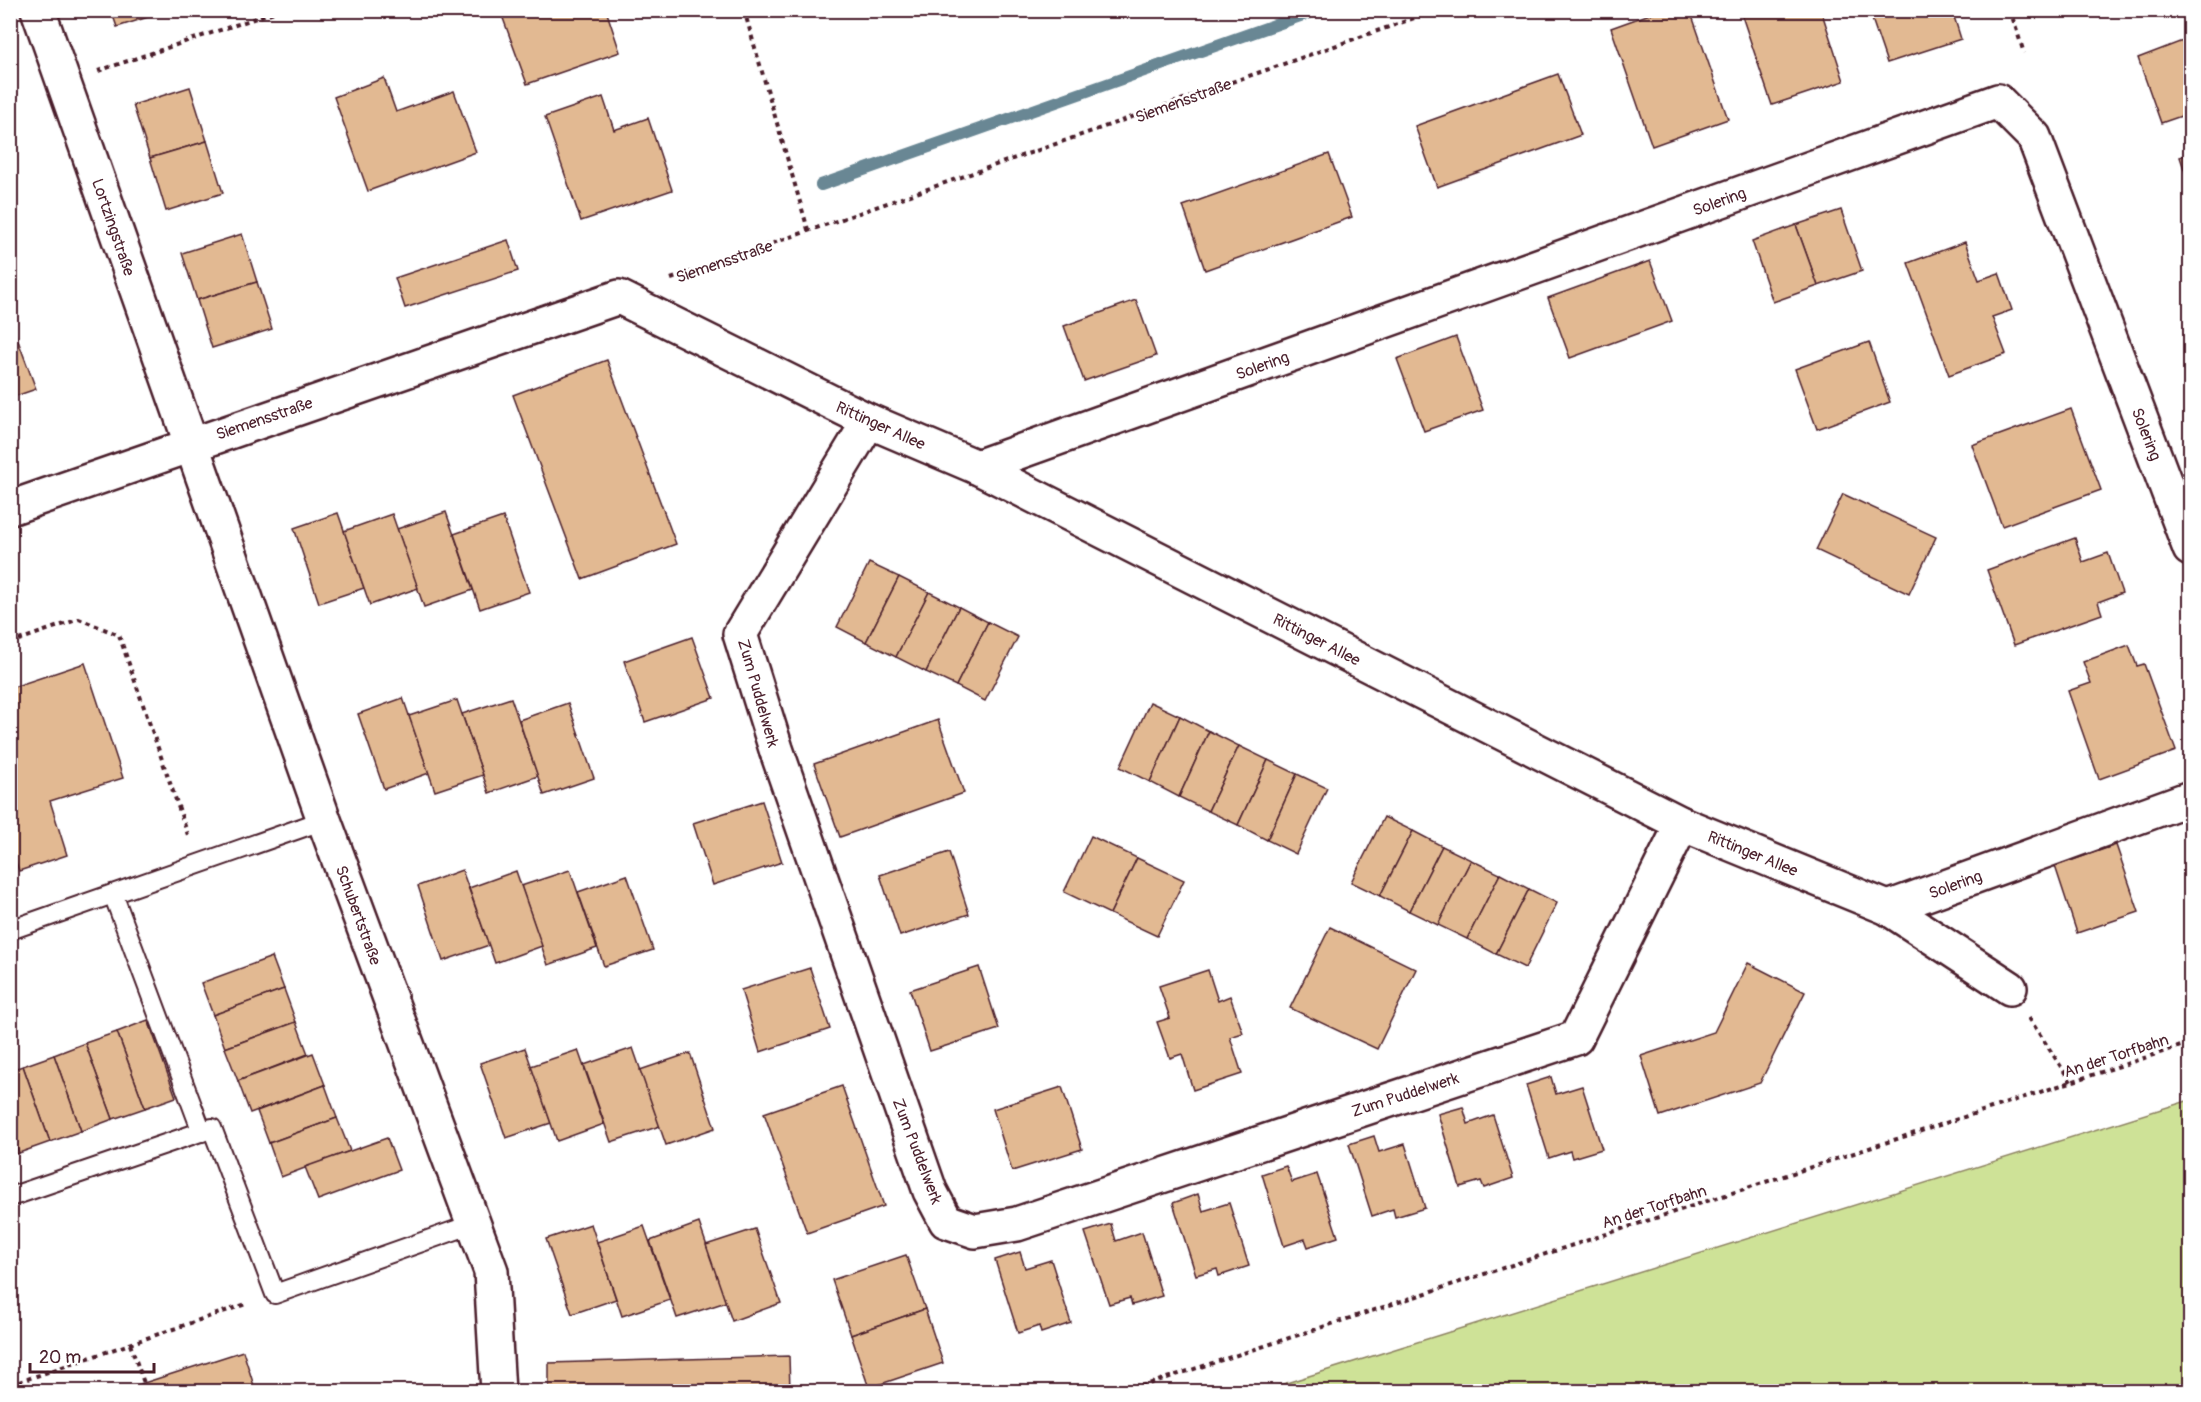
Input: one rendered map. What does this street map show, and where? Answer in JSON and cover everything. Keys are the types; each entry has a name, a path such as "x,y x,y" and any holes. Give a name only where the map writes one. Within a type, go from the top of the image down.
{"street":[{"name":"Lortzingstraße","path":"38,10 190,444"},
{"name":"Solering","path":"977,467 1998,101 2034,137 2190,549"},
{"name":"Siemensstraße","path":"10,508 620,297"},
{"name":"Rittinger Allee","path":"620,297 869,421 977,467 1682,824 1888,908 2010,988"},
{"name":"Zum Puddelwerk","path":"869,421 740,633 776,749 930,1191 946,1221 975,1231 1017,1224 1576,1038 1682,824"},
{"name":"Schubertstraße","path":"190,444 324,820 491,1271 498,1392"},
{"name":"Solering","path":"1888,908 2190,798"}],"lane":[{"path":"10,930 324,820"},
{"path":"112,894 202,1132"},
{"path":"10,1197 212,1128 275,1294 473,1224"}],"path":[{"path":"64,82 280,10"},
{"path":"744,10 809,233"},
{"name":"Siemensstraße","path":"620,297 809,233 1437,10"},
{"path":"2010,10 2024,53"},
{"path":"10,643 79,619 119,635 199,864"},
{"path":"2010,988 2072,1083"},
{"name":"An der Torfbahn","path":"1124,1392 2190,1043"},
{"path":"10,1385 275,1294"},
{"path":"130,1344 144,1383"}],"green space":[{"path":"2190,1100 2190,1391 1261,1391"}],"building":[{"path":"111,10 167,10 167,11 117,27"},
{"path":"500,10 606,10 620,52 527,84"},
{"path":"1661,10 1690,10 1728,119 1652,146 1611,28"},
{"path":"1740,10 1821,10 1844,81 1772,105"},
{"path":"1869,10 1952,10 1961,39 1887,63"},
{"path":"2190,38 2190,113 2161,123 2138,58"},
{"path":"1558,74 1581,135 1437,187 1415,126"},
{"path":"384,78 396,112 454,91 476,152 368,191 334,97"},
{"path":"190,87 207,141 150,158 133,105"},
{"path":"603,97 614,130 648,118 672,190 581,221 545,117"},
{"path":"207,141 223,193 166,211 150,158"},
{"path":"2190,153 2190,187 2180,157"},
{"path":"1329,154 1352,217 1205,270 1183,206"},
{"path":"1841,210 1862,271 1818,286 1796,225"},
{"path":"1796,225 1818,286 1773,302 1752,241"},
{"path":"242,234 257,282 197,300 182,253"},
{"path":"508,240 518,271 405,308 395,278"},
{"path":"1965,242 1979,280 1999,273 2012,310 1992,317 2006,354 1949,375 1908,263"},
{"path":"1650,261 1672,321 1570,358 1548,298"},
{"path":"257,282 272,329 212,348 197,300"},
{"path":"1136,300 1156,356 1084,381 1064,326"},
{"path":"10,319 36,389 10,398"},
{"path":"1456,337 1483,410 1424,431 1397,359"},
{"path":"1869,342 1890,402 1817,429 1795,369"},
{"path":"607,360 676,544 582,579 513,395"},
{"path":"2071,409 2101,490 2002,526 1972,445"},
{"path":"1843,494 1936,537 1909,594 1816,550"},
{"path":"446,512 473,590 424,607 397,529"},
{"path":"338,513 364,588 319,603 294,528"},
{"path":"392,514 418,588 370,605 344,531"},
{"path":"503,517 529,592 480,609 454,534"},
{"path":"2075,538 2083,562 2108,553 2122,593 2098,602 2102,614 2014,645 1987,570"},
{"path":"869,563 899,577 866,642 837,627"},
{"path":"899,577 929,592 896,657 866,642"},
{"path":"929,592 959,607 926,672 896,657"},
{"path":"959,607 988,622 956,686 926,672"},
{"path":"988,622 1018,637 985,701 956,686"},
{"path":"692,637 714,698 645,722 624,661"},
{"path":"2129,645 2137,666 2144,664 2176,751 2099,779 2068,691 2091,683 2083,662"},
{"path":"85,663 123,778 50,801 67,855 19,871 10,845 10,688"},
{"path":"403,698 429,773 384,789 358,714"},
{"path":"511,698 538,776 489,793 462,714"},
{"path":"457,700 483,775 435,791 409,716"},
{"path":"1150,702 1180,716 1150,782 1120,767"},
{"path":"568,703 594,778 544,795 519,720"},
{"path":"1180,716 1209,731 1179,797 1150,782"},
{"path":"938,720 964,793 840,837 814,764"},
{"path":"1209,731 1239,746 1208,811 1179,797"},
{"path":"1239,746 1268,760 1238,825 1208,811"},
{"path":"1268,760 1297,774 1267,840 1238,825"},
{"path":"1297,774 1327,788 1296,854 1267,840"},
{"path":"762,801 782,862 713,885 693,823"},
{"path":"1384,817 1413,831 1380,896 1351,882"},
{"path":"1413,831 1442,846 1409,911 1380,896"},
{"path":"1091,836 1137,858 1110,914 1064,892"},
{"path":"2116,845 2139,912 2077,933 2055,866"},
{"path":"1442,846 1471,860 1438,925 1409,911"},
{"path":"949,852 969,914 900,936 880,875"},
{"path":"1137,858 1184,880 1157,936 1110,914"},
{"path":"1471,860 1500,874 1467,939 1438,925"},
{"path":"462,870 489,945 443,961 418,886"},
{"path":"570,870 597,948 548,965 521,886"},
{"path":"516,871 542,946 495,963 469,888"},
{"path":"1500,874 1529,889 1496,954 1467,939"},
{"path":"627,875 653,950 604,966 578,892"},
{"path":"1529,889 1557,903 1525,968 1496,954"},
{"path":"1330,927 1416,969 1377,1049 1290,1008"},
{"path":"272,957 284,989 213,1015 201,983"},
{"path":"1748,963 1805,992 1760,1083 1660,1116 1641,1056 1714,1032"},
{"path":"979,967 999,1029 930,1051 910,990"},
{"path":"810,968 830,1029 760,1052 741,990"},
{"path":"1208,970 1218,1001 1230,996 1243,1033 1230,1037 1242,1074 1193,1090 1182,1054 1170,1058 1157,1022 1170,1018 1159,986"},
{"path":"284,989 296,1022 225,1048 213,1015"},
{"path":"148,1020 176,1097 145,1108 117,1032"},
{"path":"296,1022 308,1054 238,1081 225,1048"},
{"path":"117,1032 145,1108 113,1119 85,1043"},
{"path":"85,1043 113,1119 81,1131 54,1055"},
{"path":"525,1048 551,1123 506,1138 480,1063"},
{"path":"633,1048 660,1126 611,1142 584,1065"},
{"path":"578,1050 604,1124 557,1141 531,1066"},
{"path":"313,1053 325,1085 250,1113 238,1081"},
{"path":"690,1053 715,1128 666,1145 640,1070"},
{"path":"54,1055 81,1131 50,1142 23,1066"},
{"path":"23,1066 50,1142 19,1153 10,1131 10,1070"},
{"path":"1551,1077 1556,1094 1582,1086 1602,1149 1572,1158 1570,1151 1549,1158 1526,1085"},
{"path":"325,1085 337,1118 269,1143 257,1111"},
{"path":"842,1086 884,1206 807,1233 764,1113"},
{"path":"1062,1087 1082,1149 1012,1171 993,1109"},
{"path":"1463,1107 1468,1124 1493,1115 1513,1178 1484,1188 1481,1181 1460,1187 1438,1114"},
{"path":"337,1118 350,1151 281,1177 269,1143"},
{"path":"10,1131 19,1153 10,1156"},
{"path":"1374,1136 1379,1152 1405,1144 1425,1208 1395,1217 1393,1209 1372,1216 1349,1144"},
{"path":"387,1138 399,1170 318,1200 305,1167"},
{"path":"1286,1166 1292,1182 1317,1174 1338,1237 1308,1247 1305,1239 1284,1246 1262,1174"},
{"path":"1198,1194 1203,1211 1229,1203 1249,1266 1219,1276 1217,1269 1196,1275 1173,1203"},
{"path":"699,1223 726,1302 677,1318 650,1241"},
{"path":"591,1224 616,1299 572,1314 546,1239"},
{"path":"1111,1224 1116,1241 1142,1232 1162,1296 1132,1305 1130,1298 1109,1304 1085,1232"},
{"path":"644,1226 670,1300 622,1316 597,1242"},
{"path":"755,1229 781,1303 732,1321 706,1245"},
{"path":"1020,1252 1025,1268 1051,1260 1071,1323 1041,1333 1039,1326 1018,1333 995,1260"},
{"path":"906,1255 925,1309 851,1335 832,1280"},
{"path":"925,1309 943,1363 869,1388 851,1335"},
{"path":"243,1351 256,1392 119,1392 144,1383"},
{"path":"789,1356 790,1392 549,1392 549,1363"}],"waterway":[{"path":"821,185 1317,10"}]}
